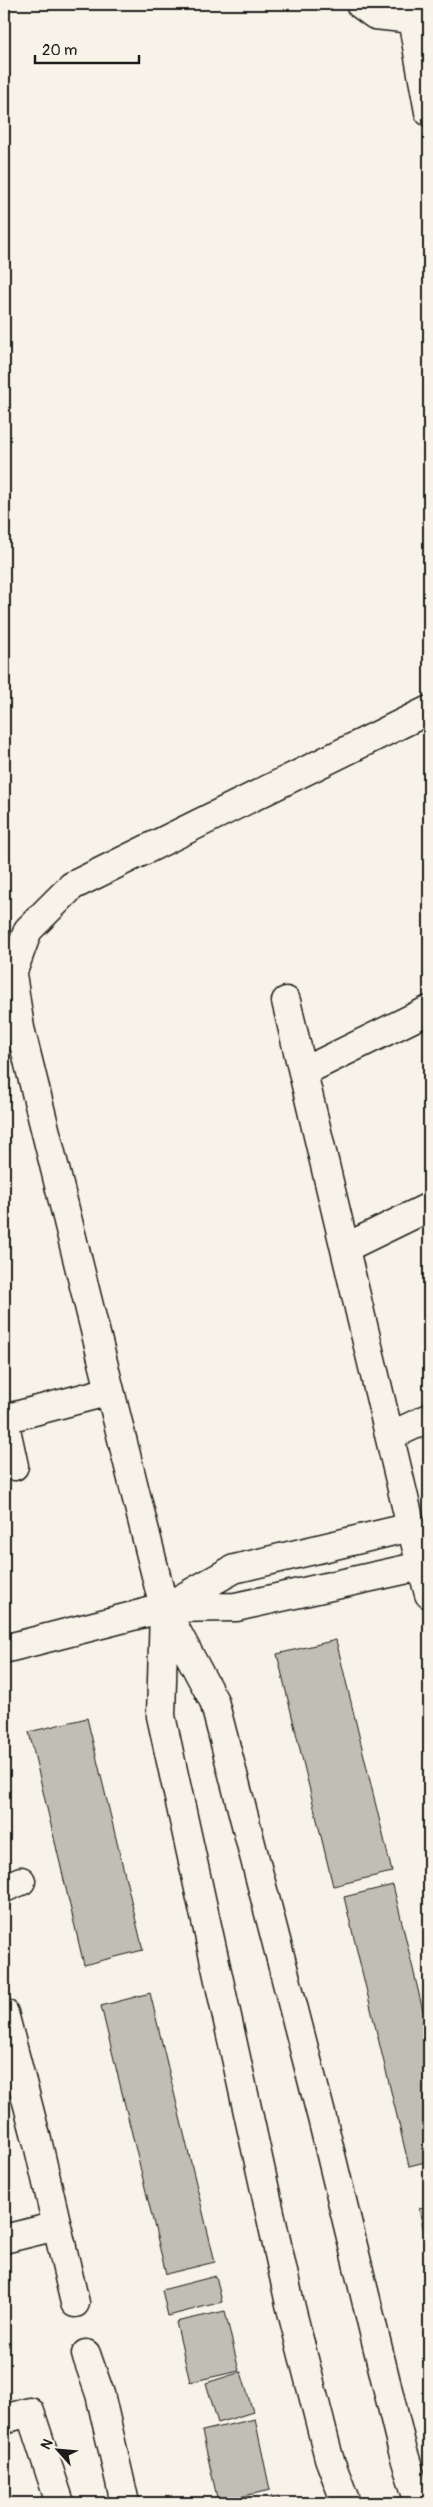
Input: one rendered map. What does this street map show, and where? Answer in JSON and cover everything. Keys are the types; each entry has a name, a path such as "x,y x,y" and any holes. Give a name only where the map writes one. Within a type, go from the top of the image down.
{"street":[{"path":"360,4 375,15 421,15 429,112"},
{"path":"419,2503 402,2448 322,2118 214,1701 164,1608 110,1391 12,1030 12,974 28,930 72,886 429,710"},
{"path":"286,1002 411,1528 429,1594"},
{"path":"303,1072 429,1010"},
{"path":"345,1248 429,1207"},
{"path":"14,1466 4,1420 110,1391"},
{"path":"390,1436 429,1418"},
{"path":"164,1608 234,1569 411,1528"},
{"path":"4,1649 164,1608 236,1607 421,1566"},
{"path":"164,1608 161,1716 290,2304 329,2458 346,2503"},
{"path":"4,2013 10,2064 38,2144 75,2303"},
{"path":"4,2239 57,2226"},
{"path":"86,2354 100,2394 125,2503"},
{"path":"4,2419 30,2412 60,2503"}],"building":[{"path":"336,1640 392,1872 333,1886 277,1654"},
{"path":"87,1718 143,1950 84,1965 29,1732"},
{"path":"393,1885 429,2036 429,2161 409,2166 344,1897"},
{"path":"150,1993 215,2262 166,2274 101,2006"},
{"path":"429,2206 429,2254 419,2209"},
{"path":"216,2276 222,2302 168,2316 162,2290"},
{"path":"225,2311 239,2371 190,2382 176,2322"},
{"path":"241,2372 253,2412 218,2423 206,2383"},
{"path":"255,2419 270,2490 218,2502 202,2431"},
{"path":"278,2496 282,2503 264,2503"}]}
